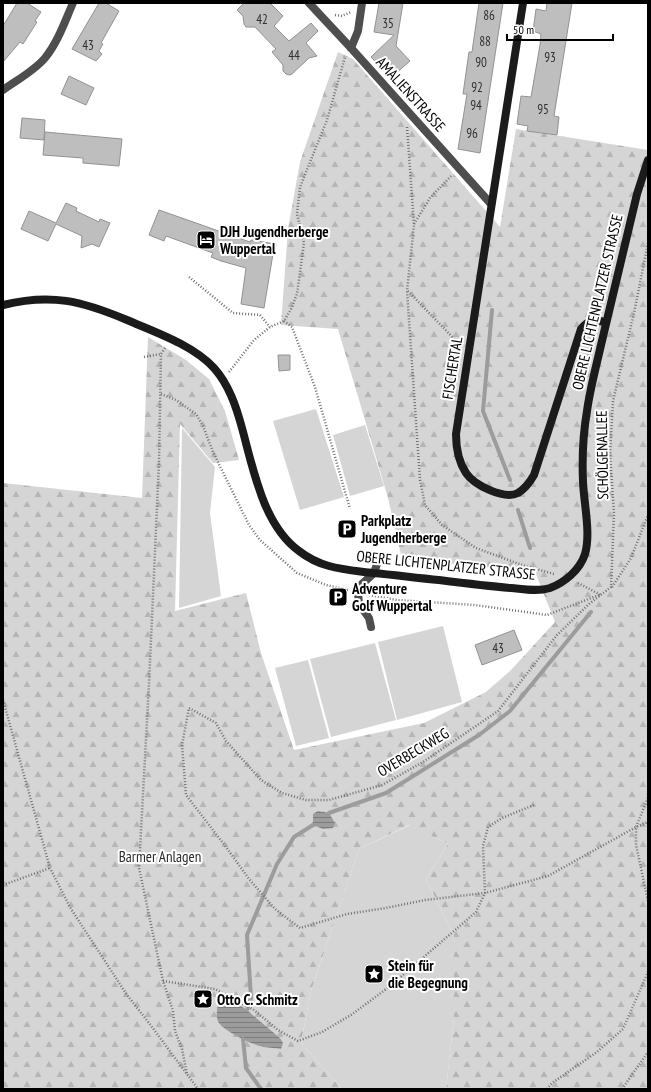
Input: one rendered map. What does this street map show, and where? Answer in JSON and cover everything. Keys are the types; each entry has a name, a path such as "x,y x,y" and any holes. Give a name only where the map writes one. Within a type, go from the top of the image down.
{"main road":[{"name":"FISCHERTAL","path":"522,3 456,434 456,452 466,473 475,483 485,489 508,495 517,493 529,484 534,475 581,329 586,323 592,320 606,322"},
{"name":"OBERE LICHTENPLATZER STRASSE","path":"3,305 19,301 41,299 63,300 88,305 170,339 197,354 207,362 223,379 235,405 257,482 274,522 286,539 298,550 313,560 328,566 374,573 533,590 549,588 568,578 579,566 585,555 587,542 583,449 587,408 637,194 648,160"}],"street":[{"path":"3,90 32,70 45,58 57,39 73,3"},
{"name":"AMALIENSTRASSE","path":"309,3 352,48 491,204"},
{"path":"352,48 358,31 362,3"},
{"path":"371,627 369,618 359,604 357,597 362,584 374,573 379,558"}],"path":[{"path":"238,359 254,340 270,327 284,321 297,294 304,243 297,214 300,187 328,120 343,58 352,48"},
{"path":"406,109 414,224 408,291 420,480 425,505 442,524 476,548 522,565 568,578 601,594"},
{"path":"414,224 430,198 459,169"},
{"name":"SCHÖLGENALLEE","path":"611,587 614,513 610,454 612,401 634,313 648,243"},
{"path":"189,276 233,313 260,315 270,327"},
{"path":"408,291 468,354"},
{"path":"284,321 292,327 315,387 350,508"},
{"path":"170,339 161,354 162,394 150,684 139,868 163,981 173,1011 176,1031 182,1049 187,1074"},
{"path":"144,357 161,354"},
{"path":"162,394 182,404 196,414 249,525 260,540 296,572 305,577 357,597 475,605 547,615 601,594 611,587 631,558 648,515"},
{"name":"OVERBECKWEG","path":"485,893 425,900 347,914 300,928 275,909 249,879 186,795 182,745 189,708 216,723 226,741 261,780 282,793 306,800 329,800 382,785 424,762 498,711 557,635 601,594"},
{"path":"3,700 50,868 70,909 101,958 127,995 198,1089"},
{"path":"648,798 636,828 636,845 648,902"},
{"path":"163,981 215,989 254,1010 278,1030 298,1041 322,1032 351,1015 389,987 476,912 485,893 483,846 488,827 502,818 534,805"},
{"path":"485,893 548,876 648,822"},
{"path":"3,885 50,868"},
{"path":"547,1089 552,1083 597,1052 623,1029 648,972"},
{"path":"622,1089 648,1052"}],"green space":[{"name":"Barmer Anlagen","path":"338,52 353,59 500,227 516,129 648,150 648,1089 446,1089 454,1018 454,936 426,879 448,844 409,825 359,849 311,991 301,1043 342,1089 3,1089 3,483 142,498 148,337 186,360 209,379 225,411 239,460 213,463 180,424 175,611 246,593 261,653 294,750 424,723 486,692 511,670 555,622 535,572 402,559 388,498 338,329 281,325 288,229 300,162","holes":["247,1010 280,1038 281,1049 263,1047"]},
{"path":"316,409 344,497 300,510 273,421"},
{"path":"365,425 384,486 350,496 333,435"},
{"path":"182,428 215,467 210,513 221,596 179,608"},
{"path":"443,626 462,702 397,720 378,642"},
{"path":"375,643 396,720 331,737 310,659"},
{"path":"308,660 329,738 296,746 275,668"},
{"path":"410,825 448,844 426,879 454,936 454,1018 446,1089 342,1089 301,1043 311,991 359,849"}],"shaded area":[{"path":"318,811 329,813 335,823 333,828 323,829 313,825 313,814"},
{"path":"227,998 247,1010 280,1038 283,1043 281,1049 263,1047 252,1043 240,1038 223,1027 218,1021 217,1010 219,1002"}],"building":[{"path":"17,3 27,3 41,12 35,21 37,22 23,44 20,42 3,62 3,26"},
{"path":"99,3 106,3 119,11 101,43 103,44 99,51 102,54 96,61 72,49"},
{"path":"244,3 270,3 283,16 274,26 289,41 311,23 318,31 306,43 317,56 309,58 292,74 286,74 283,71 283,65 272,52 276,49 255,27 246,27 244,24 243,16 237,10"},
{"path":"379,3 403,3 396,46 410,61 394,75 388,69 385,72 371,57 394,35 374,32"},
{"path":"479,3 503,3 480,153 458,149 467,94 463,94 469,52 472,52"},
{"path":"547,3 572,3 554,116 559,117 557,135 527,131 528,126 517,124 521,96 531,97 540,45 541,34 533,31 536,9 546,11"},
{"path":"69,76 94,88 86,105 61,94"},
{"path":"22,118 45,120 44,140 20,138"},
{"path":"45,132 122,139 119,166 83,163 83,158 43,155"},
{"path":"66,203 77,208 76,211 99,222 100,219 110,223 99,247 92,244 81,248 82,236 56,224 48,241 21,229 29,211 56,223"},
{"path":"159,210 250,242 251,240 276,244 264,308 241,304 246,268 211,257 213,253 166,236 164,241 149,235"},
{"path":"278,355 290,355 290,370 279,371"},
{"path":"514,630 522,650 482,665 475,645"}],"waterway":[{"path":"492,310 483,411 510,480"},
{"path":"518,510 530,548"},
{"path":"329,813 386,793 479,735 510,711 591,612"},
{"path":"247,1010 251,998 247,935 277,864 294,837 313,825"},
{"path":"243,1039 246,1068 261,1089"}],"place":[{"name":"DJH Jugendherberge Wuppertal","path":"206,240"},
{"name":"Parkplatz Jugendherberge","path":"347,529"},
{"name":"Adventure Golf Wuppertal","path":"338,597"},
{"name":"Stein für die Begegnung","path":"374,974"},
{"name":"Otto C. Schmitz","path":"203,999"}]}
